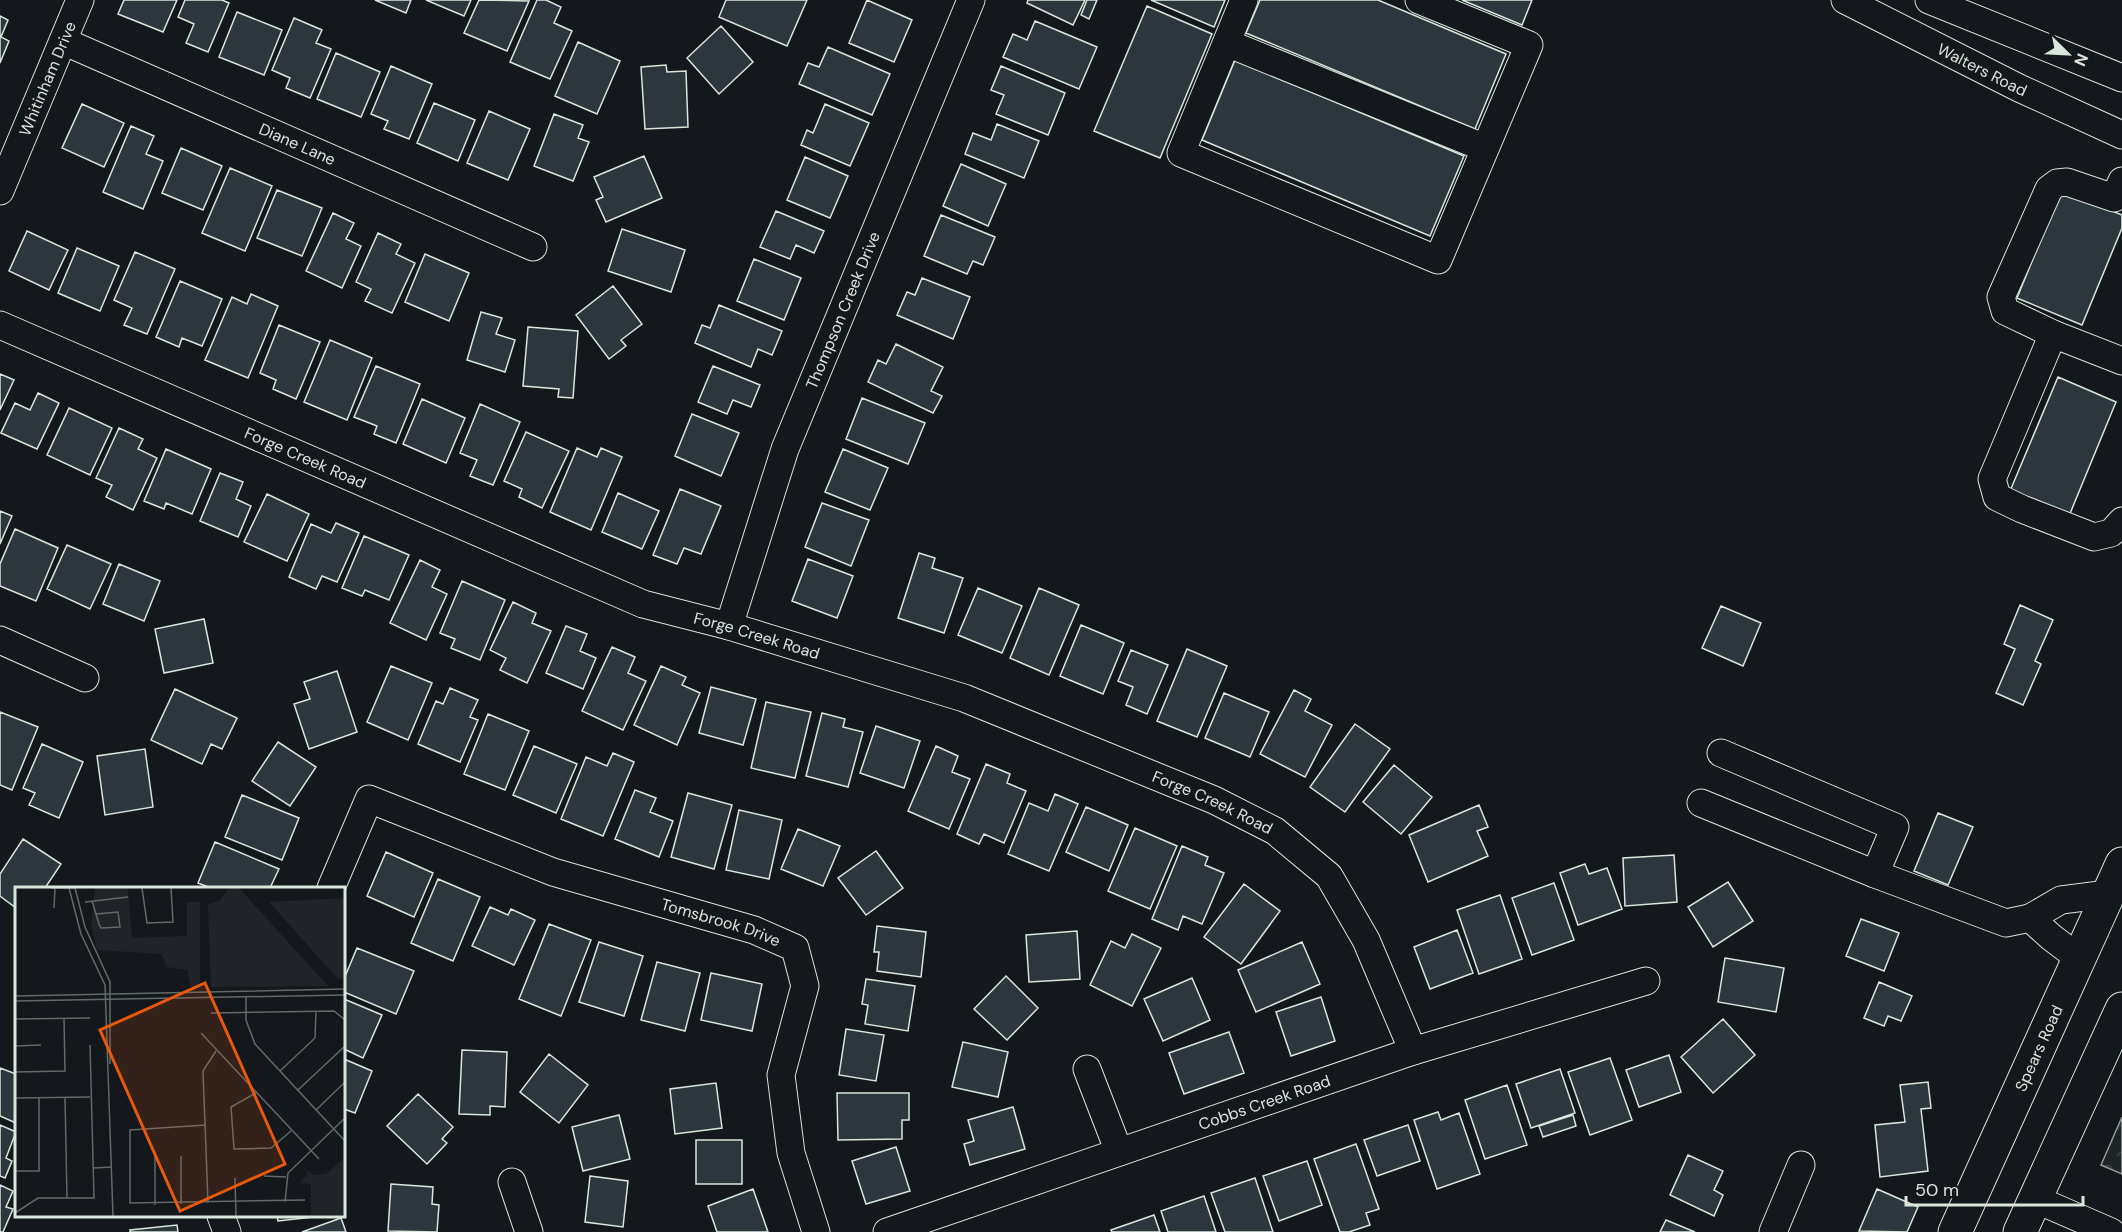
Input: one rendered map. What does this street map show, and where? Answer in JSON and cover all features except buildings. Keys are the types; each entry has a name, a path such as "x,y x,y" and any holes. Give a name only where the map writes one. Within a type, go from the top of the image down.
{"main road":[{"name":"Spears Road","path":"1955,1232 2122,864"},
{"path":"2020,1232 2122,1010"}],"street":[{"name":"Whitinham Drive","path":"0,191 80,0"},
{"name":"Thompson Creek Drive","path":"729,626 785,449 971,0"},
{"path":"1244,0 1181,153 1438,260 1529,45 1419,0"},
{"name":"Walters Road","path":"1845,0 2019,88 2122,135"},
{"path":"1929,0 2122,78"},
{"name":"Diane Lane","path":"63,41 533,247"},
{"path":"1227,43 1485,148"},
{"path":"2120,194 2067,182 2057,183 2049,189 2001,297 2005,311 2053,334 2122,361"},
{"name":"Forge Creek Road","path":"0,325 643,604 729,626 964,698 1214,800 1275,831 1329,876 1366,940 1413,1051"},
{"path":"2053,334 1992,479 1998,496 2022,509 2094,537 2111,533 2122,521"},
{"path":"0,640 85,678"},
{"path":"1721,753 1895,827 1875,874"},
{"name":"Tomsbrook Drive","path":"331,887 369,799 553,872 754,930 795,948 805,986 781,1075 791,1153 816,1232"},
{"path":"1701,803 1875,874 2006,923 2030,918 2061,900 2108,894"},
{"path":"2030,918 2080,959"},
{"name":"Cobbs Creek Road","path":"887,1232 1413,1051 1646,981"},
{"path":"1088,1069 1119,1152"},
{"path":"1773,1232 1801,1165"},
{"path":"512,1182 529,1232"},
{"path":"2035,1198 2111,1232"},
{"path":"222,1217 227,1232"}],"green space":[{"path":"2122,1117 2122,1174 2101,1165"}]}
